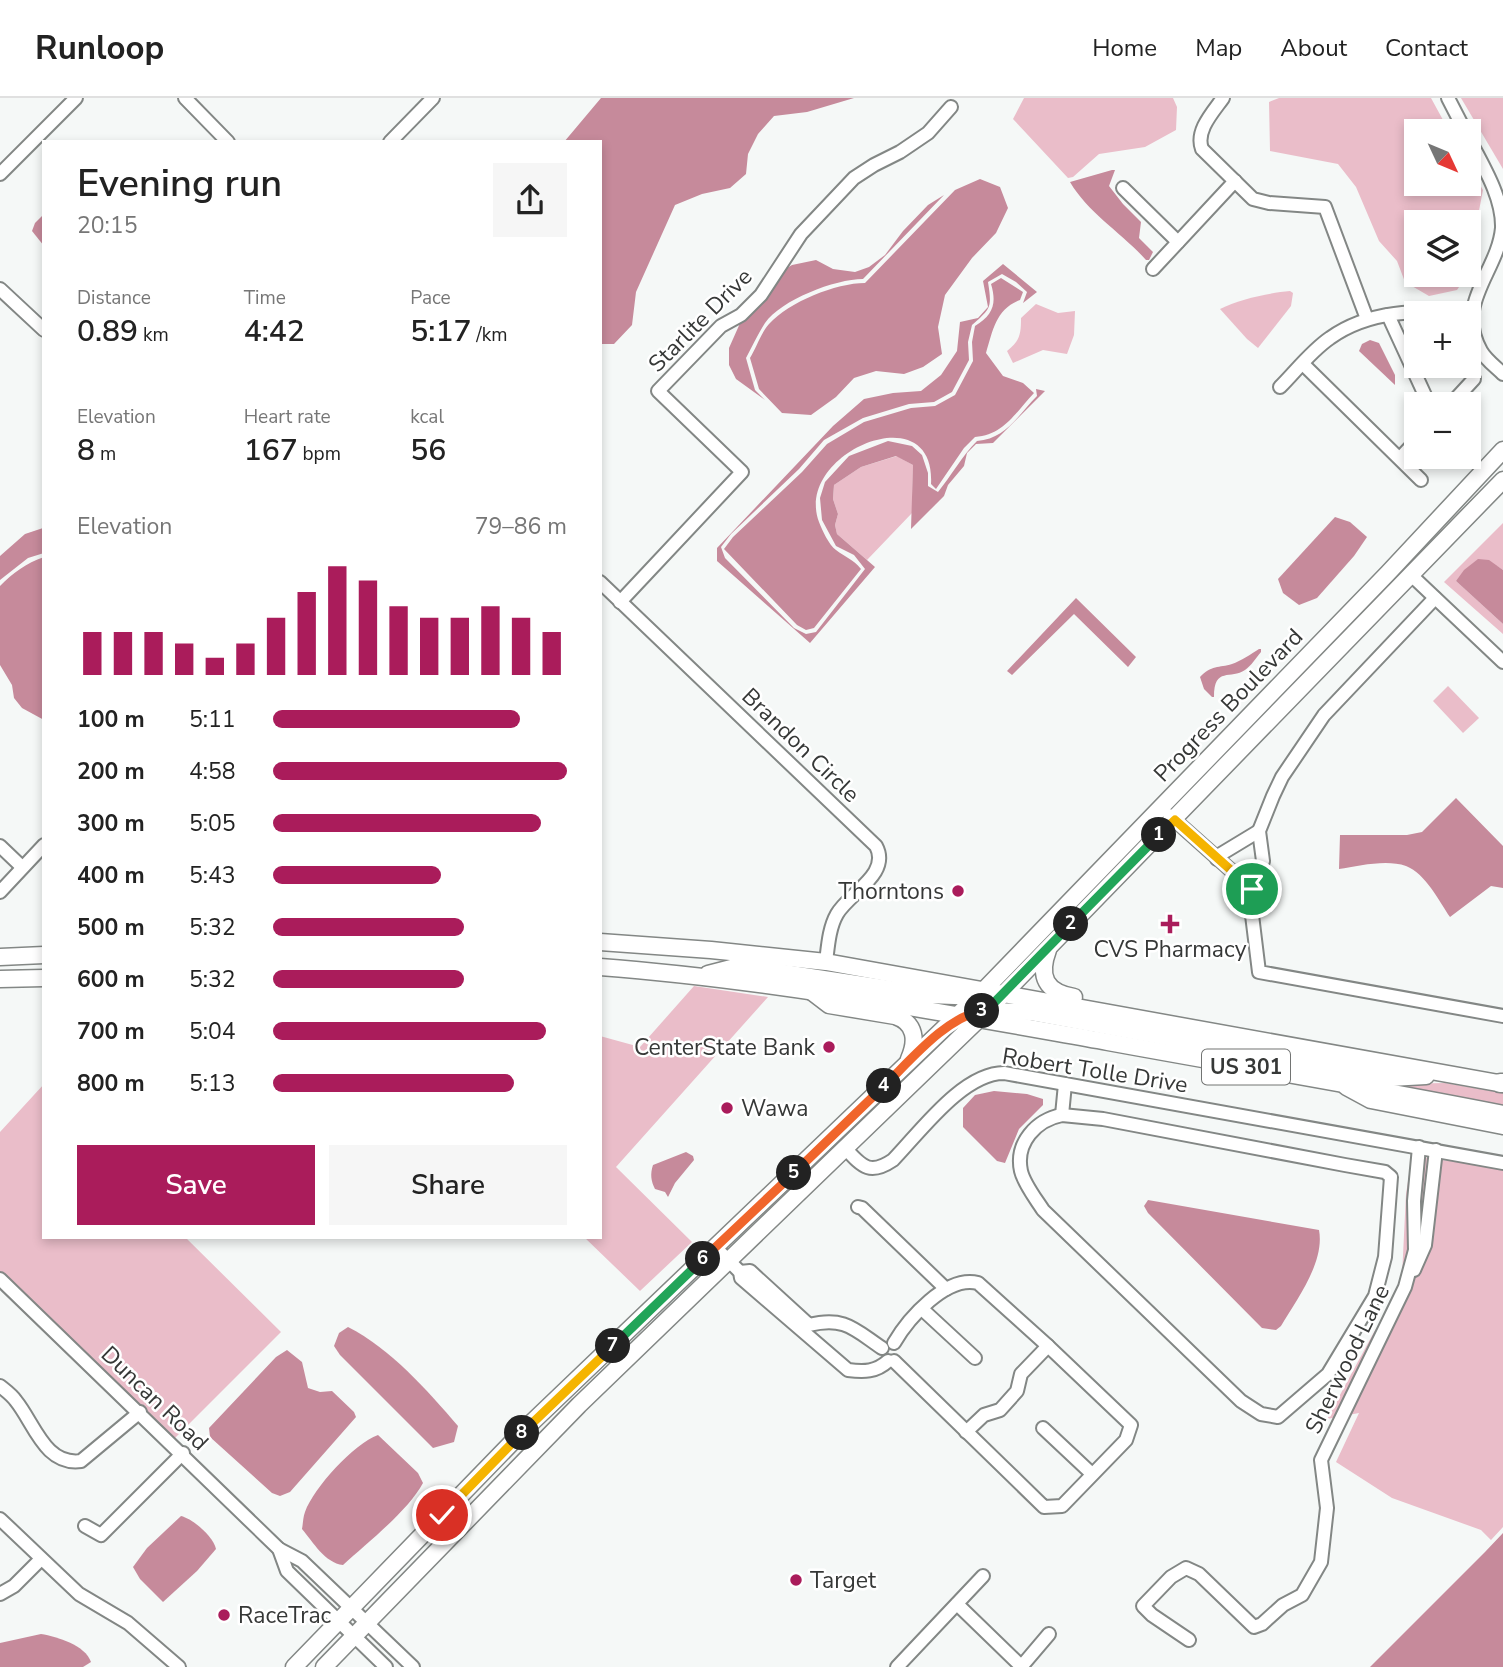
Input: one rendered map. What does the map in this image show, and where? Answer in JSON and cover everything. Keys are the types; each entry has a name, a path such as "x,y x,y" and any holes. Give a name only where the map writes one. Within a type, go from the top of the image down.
{"highway":[{"path":"1347,1086 1371,1099 1503,1125"}],"main road":[{"name":"Progress Boulevard","path":"973,1015 980,993 1311,653 1503,450"},
{"name":"Progress Boulevard","path":"973,1015 1003,994 1503,480"},
{"path":"1388,573 1398,571 1411,575"},
{"path":"1198,796 1202,785 1306,672 1311,653"},
{"path":"602,932 654,934 682,948"},
{"name":"US 301","path":"602,942 826,962 980,993 1003,994 1502,1083"},
{"path":"602,951 636,944"},
{"path":"1048,948 1044,959 1045,979 1056,993 1264,1031 1295,1046"},
{"path":"0,957 42,955"},
{"path":"701,976 739,966 929,995 980,993"},
{"name":"US 301","path":"602,967 810,990 973,1015 1503,1115"},
{"path":"0,979 42,978"},
{"path":"810,990 829,1005 895,1016 905,1021 911,1027 915,1040 908,1062"},
{"path":"293,1667 526,1428 939,1033 973,1015 1009,1010 1038,1013 1390,1078 1453,1075"},
{"path":"324,1667 540,1445 735,1266 973,1015"},
{"path":"526,1428 540,1445"}],"street":[{"path":"0,174 76,98"},
{"path":"184,98 226,140"},
{"path":"392,140 433,98"},
{"path":"1223,98 1199,139 1205,154 1254,199 1261,202 1325,207 1367,319"},
{"path":"1448,98 1459,119"},
{"name":"Starlite Drive","path":"620,601 742,472 658,391 721,326 741,315 761,295 801,233 854,178 928,133 951,107"},
{"path":"1473,301 1499,242 1502,218 1490,180 1481,162"},
{"path":"1153,269 1236,181"},
{"path":"1123,188 1178,242"},
{"path":"0,289 42,328"},
{"path":"1280,387 1328,339 1357,321 1404,313"},
{"path":"1388,316 1423,392"},
{"path":"1481,351 1503,374"},
{"path":"1303,364 1421,480"},
{"path":"1462,392 1474,379"},
{"path":"1399,458 1404,453"},
{"path":"1411,575 1503,662"},
{"name":"Brandon Circle","path":"602,584 879,850 877,870 835,917 826,962"},
{"path":"1435,598 1324,715 1282,777 1259,831 1263,861 1252,889 1252,915 1259,972 1503,1016"},
{"path":"1160,807 1252,889"},
{"path":"1217,859 1259,831"},
{"path":"0,846 22,867"},
{"path":"0,892 42,847"},
{"name":"Robert Tolle Drive","path":"846,1149 866,1167 884,1167 962,1088 990,1074 1004,1073 1503,1163"},
{"path":"1062,1115 1065,1084"},
{"path":"1062,1115 1103,1119 1345,1164 1385,1172 1391,1177 1385,1257 1375,1296 1328,1374 1278,1417 1261,1414 1241,1401 1043,1210 1021,1171 1022,1152 1028,1135 1042,1122 1062,1115"},
{"name":"Sherwood Lane","path":"1189,1640 1143,1606 1171,1577 1186,1569 1199,1574 1254,1626 1262,1625 1283,1605 1302,1595 1321,1562 1327,1508 1321,1460 1405,1287 1416,1242 1415,1201 1419,1147"},
{"name":"Sherwood Lane","path":"1409,1274 1420,1261 1425,1245 1436,1150"},
{"path":"858,1206 946,1289"},
{"path":"715,1247 735,1266 741,1278 848,1370 865,1372 881,1368 900,1353 899,1347 888,1345 845,1323 818,1322 809,1325 750,1271 735,1266"},
{"name":"Duncan Road","path":"0,1279 279,1549 302,1561 413,1667"},
{"path":"888,1345 935,1295 971,1282 978,1283 1131,1425 1126,1440 1062,1506 1044,1507 891,1361"},
{"path":"922,1309 975,1358"},
{"path":"966,1432 984,1415 1000,1409 1017,1391 1021,1374 1048,1346"},
{"path":"0,1386 16,1400 48,1449 72,1462 81,1461 140,1412"},
{"path":"1043,1428 1092,1474"},
{"path":"85,1526 101,1535 183,1454"},
{"path":"0,1519 79,1594 128,1623 179,1667"},
{"name":"Duncan Road","path":"279,1549 287,1571 386,1667"},
{"path":"0,1594 15,1586 41,1559"},
{"path":"897,1667 983,1576"},
{"path":"957,1604 1022,1667 1049,1634"}],"shaded area":[{"path":"601,98 854,98 807,112 774,116 758,134 748,154 746,174 730,188 702,194 675,205 636,292 632,325 614,344 602,344 602,140 566,140"},
{"path":"1024,98 1173,98 1177,107 1176,130 1145,147 1099,154 1073,177 1068,178 1013,119"},
{"path":"1279,98 1431,98 1442,119 1404,119 1404,196 1481,196 1481,187 1483,190 1479,210 1404,210 1404,279 1397,261 1379,241 1356,187 1338,164 1270,151 1269,102"},
{"path":"1461,98 1503,98 1503,169 1481,132 1481,119 1473,119"},
{"path":"1115,170 1109,186 1141,222 1139,238 1153,252 1149,260 1096,213 1070,182"},
{"path":"980,179 1000,187 1008,208 996,233 972,258 945,295 938,327 942,354 923,367 904,374 876,371 854,378 836,397 811,415 782,413 759,389 750,358 769,324 788,308 814,295 841,286 865,283 955,190"},
{"path":"944,195 863,279 810,292 783,306 765,323 746,358 755,390 765,400 736,379 729,365 729,348 741,321 782,271 792,265 816,260 833,269 855,272 869,267 885,255 928,205"},
{"path":"42,216 42,244 32,231"},
{"path":"1003,264 1037,292 1023,303 1027,292 1016,282 1002,274 988,282 989,307 972,325 968,342 969,360 952,392 934,402 909,404 863,418 824,440 799,469 731,534 721,547 725,558 794,628 806,634 816,632 865,569 854,555 836,546 822,520 820,498 825,482 849,456 888,441 912,446 922,455 928,473 928,486 938,492 966,453 977,441 1004,431 1037,396 1036,389 1045,391 993,443 976,444 967,453 964,466 948,485 944,496 911,529 913,465 896,456 861,467 834,485 833,499 838,514 835,525 837,534 875,567 810,643 717,561 717,548 833,426 864,399 921,391 941,375 957,351 960,322 978,318 988,307 983,281"},
{"path":"1001,278 1023,292 1020,300 1001,315 986,353 1003,376 1023,383 1034,393 1001,427 994,432 975,437 964,448 936,489 931,484 927,457 912,442 891,438 867,443 844,456 826,474 817,497 819,522 833,548 861,569 814,628 806,630 797,625 724,549 827,444 864,422 911,408 935,406 955,395 973,361 975,326 986,318 992,308 994,297 991,284"},
{"path":"1414,287 1459,287 1457,290 1429,296"},
{"path":"1290,291 1293,293 1291,306 1258,348 1220,309 1254,297"},
{"path":"1036,304 1058,313 1075,311 1074,335 1067,354 1043,350 1013,363 1007,351 1019,337 1021,318"},
{"path":"1370,340 1379,343 1395,375 1395,385 1359,351 1362,344"},
{"path":"897,456 913,465 912,513 867,560 837,534 835,525 838,514 833,499 834,485 861,467"},
{"path":"1335,517 1350,522 1367,537 1317,598 1299,605 1283,593 1278,579"},
{"path":"1503,523 1503,570 1497,566 1456,581 1503,624 1503,634 1444,582"},
{"path":"42,528 42,554 28,558 0,580 0,556 25,534"},
{"path":"42,558 42,719 22,708 14,698 12,685 0,665 0,586 31,562"},
{"path":"1478,559 1489,560 1503,570 1503,624 1456,581 1464,570"},
{"path":"1076,598 1136,657 1128,667 1074,614 1012,675 1007,671"},
{"path":"1259,649 1261,652 1245,670 1220,677 1214,697 1204,689 1200,677 1204,673 1235,663"},
{"path":"1448,686 1479,718 1463,733 1433,701"},
{"path":"1456,798 1503,846 1503,888 1491,886 1450,917 1426,881 1406,866 1381,863 1339,869 1340,835 1407,835 1422,832"},
{"path":"694,986 768,997 616,1167 692,1242 640,1291 586,1239 602,1239 602,1037 640,1047"},
{"path":"1445,1083 1503,1093 1503,1106 1388,1086"},
{"path":"42,1086 42,1239 187,1239 281,1332 174,1439 0,1273 0,1132"},
{"path":"994,1091 1027,1094 1043,1099 1043,1105 1019,1129 1005,1163 997,1161 963,1127 963,1108 975,1095"},
{"path":"686,1152 693,1156 694,1160 675,1183 668,1197 665,1192 655,1189 651,1177 653,1165"},
{"path":"1412,1156 1503,1168 1503,1527 1491,1540 1481,1530 1392,1498 1336,1462 1359,1413 1327,1419 1374,1332 1393,1303 1402,1276 1406,1194"},
{"path":"1148,1200 1319,1230 1320,1242 1314,1267 1281,1326 1276,1330 1262,1328 1148,1213 1144,1206"},
{"path":"348,1327 394,1358 434,1398 458,1426 454,1442 433,1448 340,1355 334,1346 339,1333"},
{"path":"287,1350 302,1362 308,1388 320,1392 332,1391 356,1417 290,1492 280,1496 272,1493 210,1437 209,1428 276,1357"},
{"path":"378,1435 418,1473 423,1483 408,1505 343,1565 320,1551 302,1529 304,1514 317,1491 336,1468 358,1447"},
{"path":"181,1516 202,1529 216,1549 197,1571 163,1602 140,1579 133,1567 147,1548"},
{"path":"1503,1533 1503,1667 1370,1667 1485,1552"},
{"path":"41,1634 77,1646 91,1662 83,1667 0,1667 0,1643"}],"place":[{"name":"Thorntons","path":"958,891"},
{"name":"CVS Pharmacy","path":"1170,924"},
{"name":"CenterState Bank","path":"829,1047"},
{"name":"Wawa","path":"727,1108"},
{"name":"Target","path":"796,1580"},
{"name":"RaceTrac","path":"224,1615"}],"route":[{"path":"442,1515 526,1428 939,1033 966,1016 987,1010 1175,820 1252,889"}]}
